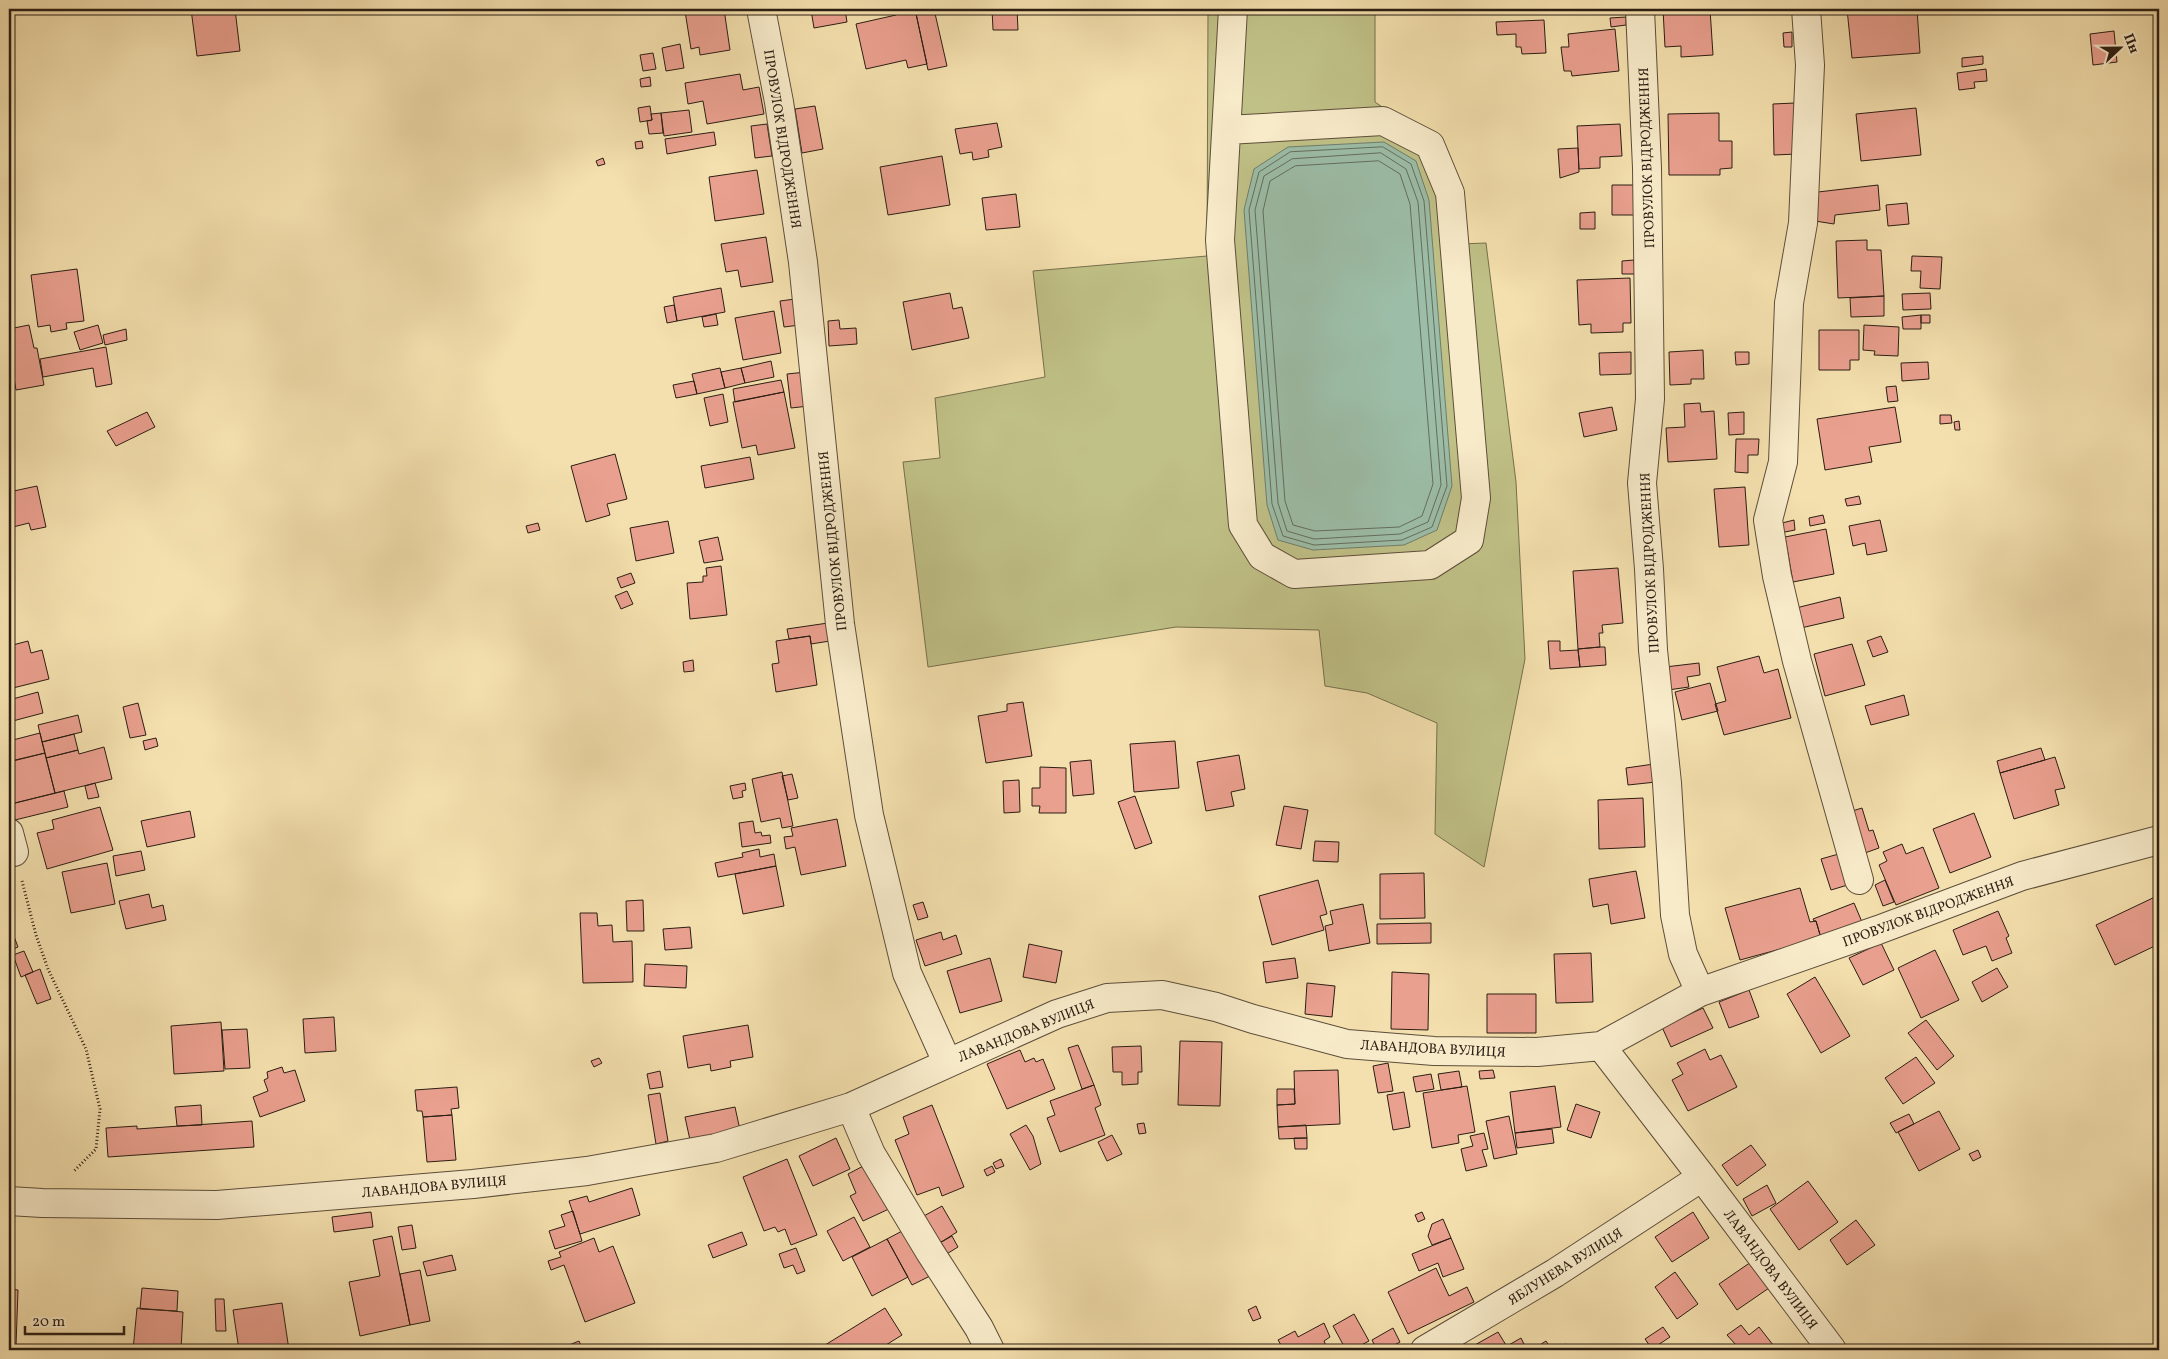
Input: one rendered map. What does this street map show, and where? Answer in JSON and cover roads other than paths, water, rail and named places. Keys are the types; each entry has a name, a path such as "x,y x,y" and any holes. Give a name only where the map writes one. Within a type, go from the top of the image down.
{"street":[{"name":"ПРОВУЛОК ВІДРОДЖЕННЯ","path":"761,9 779,102 803,262 840,624 869,815 907,973 947,1062"},
{"path":"1227,130 1383,121 1430,145 1450,193 1476,498 1469,540 1430,565 1294,574 1262,556 1243,525 1220,240 1233,9"},
{"name":"ПРОВУЛОК ВІДРОДЖЕННЯ","path":"1640,9 1647,168 1650,320 1650,399 1642,483 1653,650 1667,784 1674,914 1684,954 1700,992"},
{"path":"1806,9 1810,65 1803,223 1789,303 1783,462 1768,520 1777,576 1797,661 1859,880"},
{"name":"ПРОВУЛОК ВІДРОДЖЕННЯ","path":"1601,1046 1700,992 1878,930 2022,876 2159,840"},
{"name":"ЛАВАНДОВА ВУЛИЦЯ","path":"9,1201 218,1205 473,1184 587,1171 716,1148 851,1106 1057,1014 1107,998 1162,994 1216,1006 1253,1019 1347,1044 1434,1051 1528,1052 1601,1046 1702,1176 1832,1350"},
{"path":"851,1106 872,1154 930,1252 979,1328 990,1350"},
{"name":"ЯБЛУНЕВА ВУЛИЦЯ","path":"1425,1350 1555,1273 1702,1176"}],"water":[{"path":"1384,142 1416,161 1429,200 1452,486 1437,530 1404,545 1313,550 1278,540 1267,505 1244,210 1254,169 1288,147"}]}
